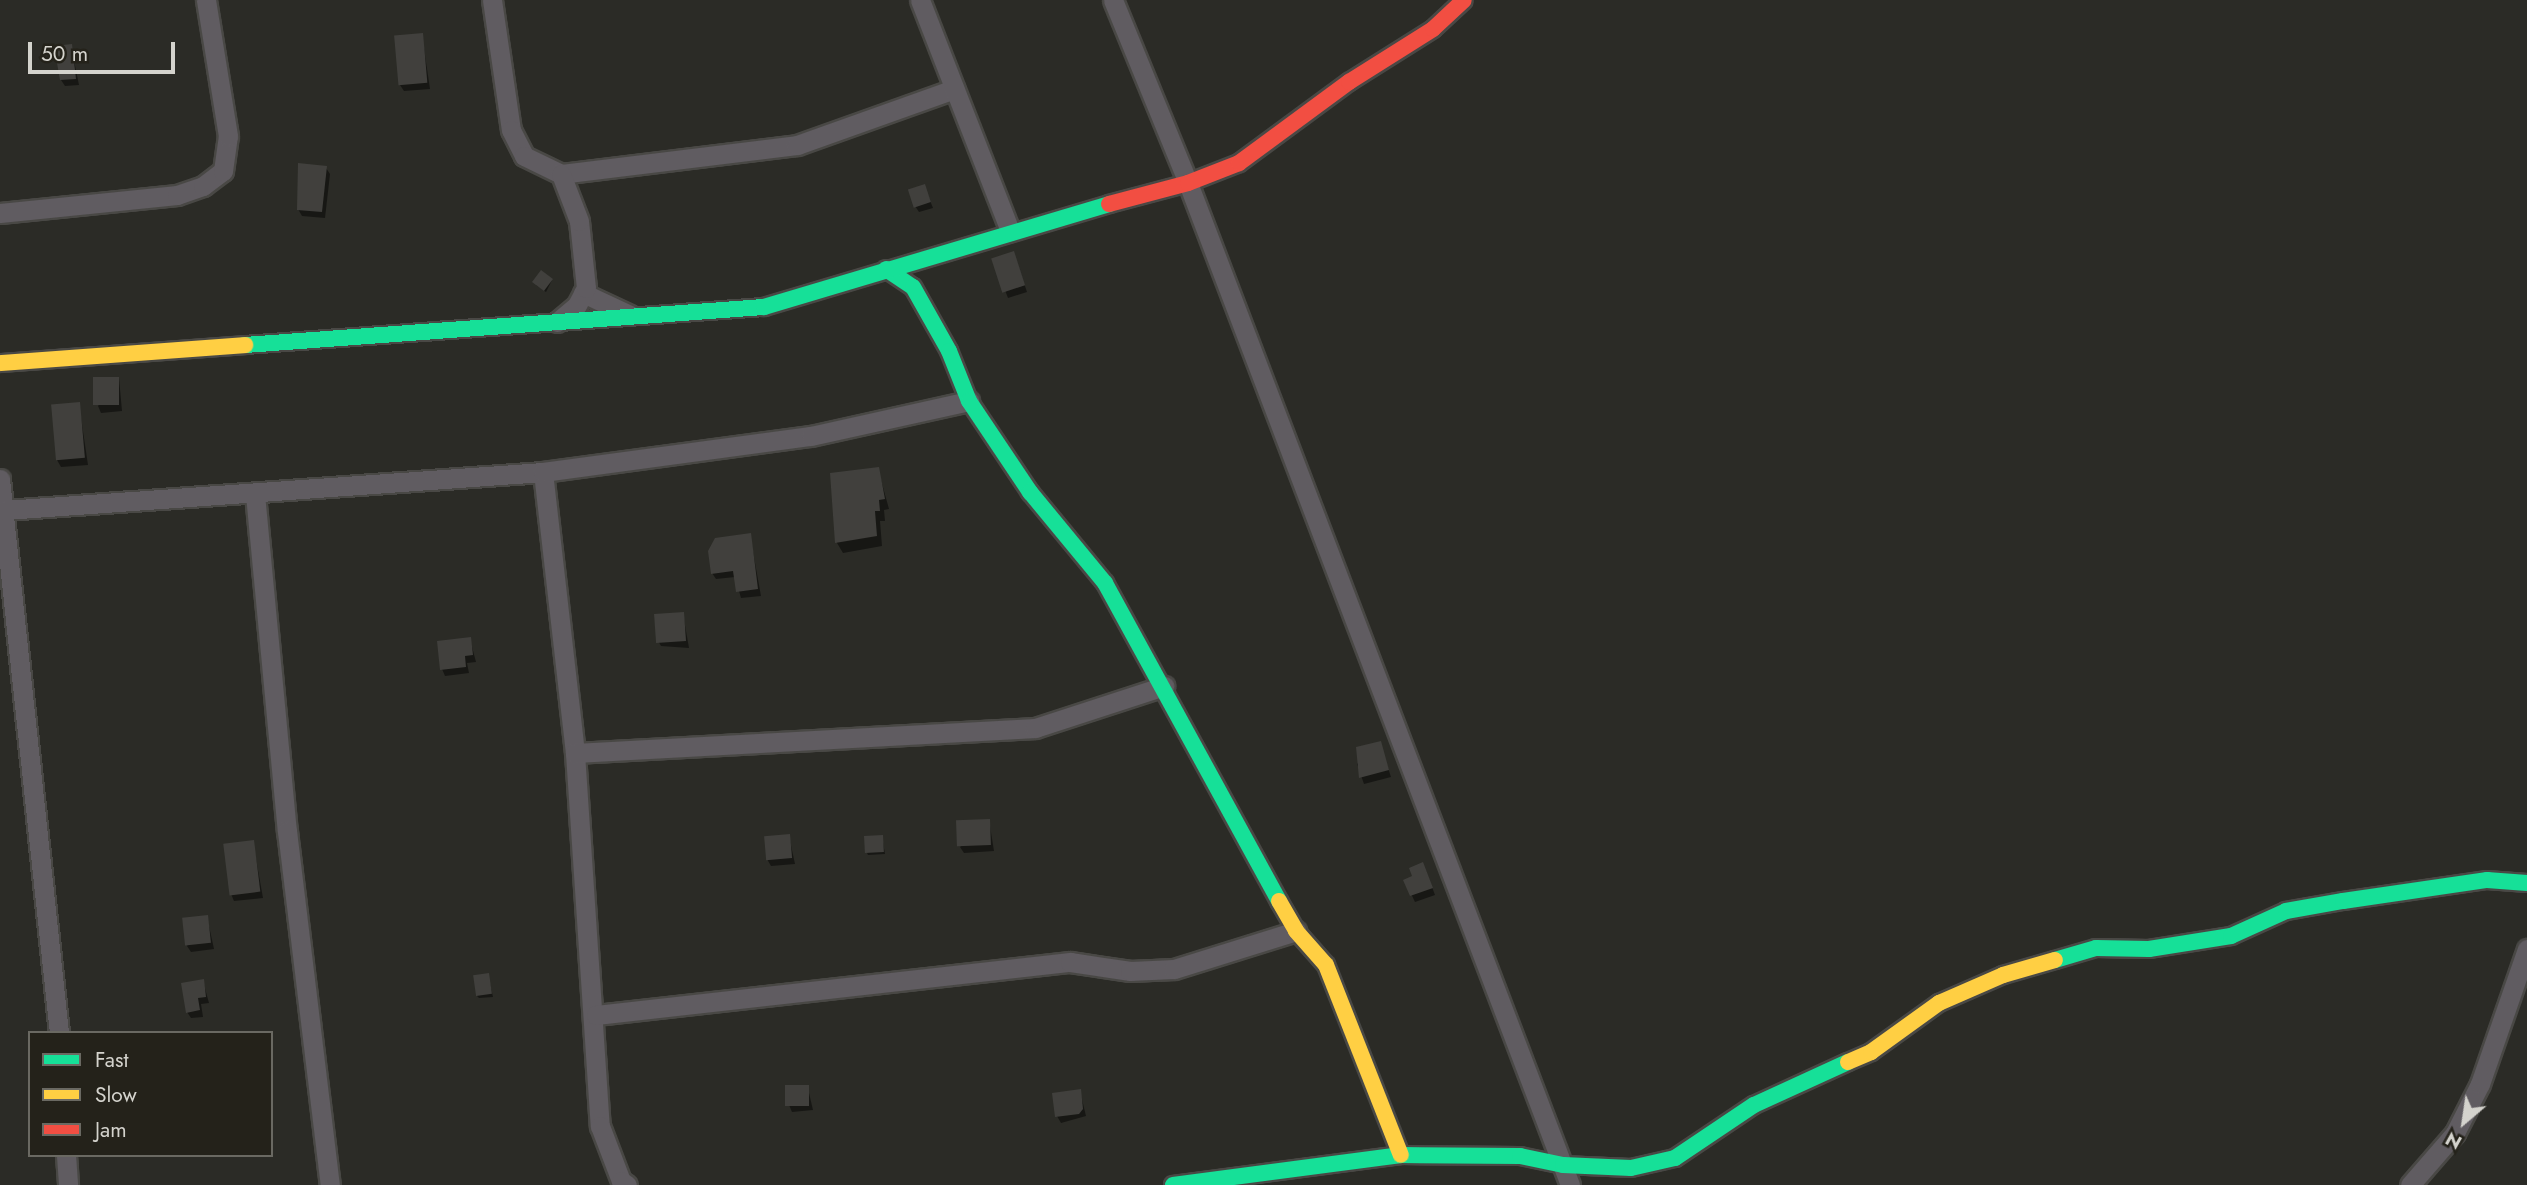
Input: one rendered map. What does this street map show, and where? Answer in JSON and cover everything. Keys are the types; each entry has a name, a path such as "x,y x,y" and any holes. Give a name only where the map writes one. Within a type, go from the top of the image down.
{"street":[{"path":"0,213 177,195 203,186 223,171 228,136 206,0"},
{"path":"492,0 511,130 524,156 561,174 797,145 954,89"},
{"path":"920,0 1010,231"},
{"path":"1113,0 1188,183 1570,1185"},
{"path":"0,363 764,307 1010,231 1188,183 1238,163 1349,82 1433,29 1464,0"},
{"path":"557,322 583,293 585,261 579,220 561,174"},
{"path":"886,270 913,287 932,316 969,401 1030,492 1105,583 1164,686 1296,931 1326,965 1401,1155"},
{"path":"583,293 633,317"},
{"path":"5,510 543,472 811,436 969,401"},
{"path":"543,472 575,753 596,1015 600,1126 621,1181 627,1185"},
{"path":"0,479 59,1031"},
{"path":"255,494 287,831 330,1185"},
{"path":"575,753 1035,727 1164,686"},
{"path":"1173,1185 1401,1155 1520,1156 1563,1165 1631,1168 1675,1157 1754,1105 1871,1052 1950,996 2055,958 2096,948 2149,949 2218,939 2286,911 2343,901 2487,880 2527,883"},
{"path":"596,1015 1070,962 1130,971 1174,969 1296,931"},
{"path":"2410,1185 2455,1133 2474,1096 2527,948"},
{"path":"66,1157 68,1185"}],"building":[{"path":"423,33 427,83 398,85 394,36"},
{"path":"72,44 76,79 60,80 54,46"},
{"path":"298,163 327,166 322,212 297,210"},
{"path":"925,184 931,202 914,208 908,190"},
{"path":"1014,251 1025,285 1002,293 991,258"},
{"path":"541,270 553,279 544,291 532,282"},
{"path":"93,377 119,377 119,405 93,405"},
{"path":"80,402 85,458 56,460 51,405"},
{"path":"879,467 885,499 879,500 880,511 875,511 877,536 835,543 830,473"},
{"path":"751,533 758,589 736,592 733,571 711,574 708,551 715,538"},
{"path":"684,612 686,641 656,643 654,614"},
{"path":"471,637 473,655 465,656 466,667 440,670 437,641"},
{"path":"1381,741 1389,770 1359,778 1356,747"},
{"path":"990,819 991,845 957,846 956,820"},
{"path":"790,834 792,858 766,860 764,836"},
{"path":"883,835 884,852 865,853 864,836"},
{"path":"254,840 260,892 230,895 223,844"},
{"path":"1423,862 1433,888 1410,896 1403,880 1412,876 1409,868"},
{"path":"208,915 211,943 185,946 182,918"},
{"path":"489,973 492,994 476,996 473,975"},
{"path":"204,979 206,997 198,998 200,1010 186,1013 181,983"},
{"path":"785,1085 809,1085 809,1106 785,1106"},
{"path":"1081,1089 1083,1109 1079,1114 1055,1117 1052,1093"}],"traffic: fast":[{"path":"245,345 764,307 1109,204"},
{"path":"886,269 913,287 949,351 969,401 1030,492 1105,583 1279,901"},
{"path":"2055,960 2096,948 2149,949 2231,936 2286,911 2343,901 2487,880 2527,883"},
{"path":"1173,1185 1401,1155 1520,1156 1563,1165 1631,1168 1675,1158 1754,1105 1848,1062"}],"traffic: slow":[{"path":"0,363 245,345"},
{"path":"1279,901 1296,931 1326,965 1401,1155"},
{"path":"1848,1062 1871,1052 1939,1003 2003,975 2055,960"}],"traffic: jam":[{"path":"1109,204 1188,183 1239,163 1349,82 1433,29 1464,0"}]}
